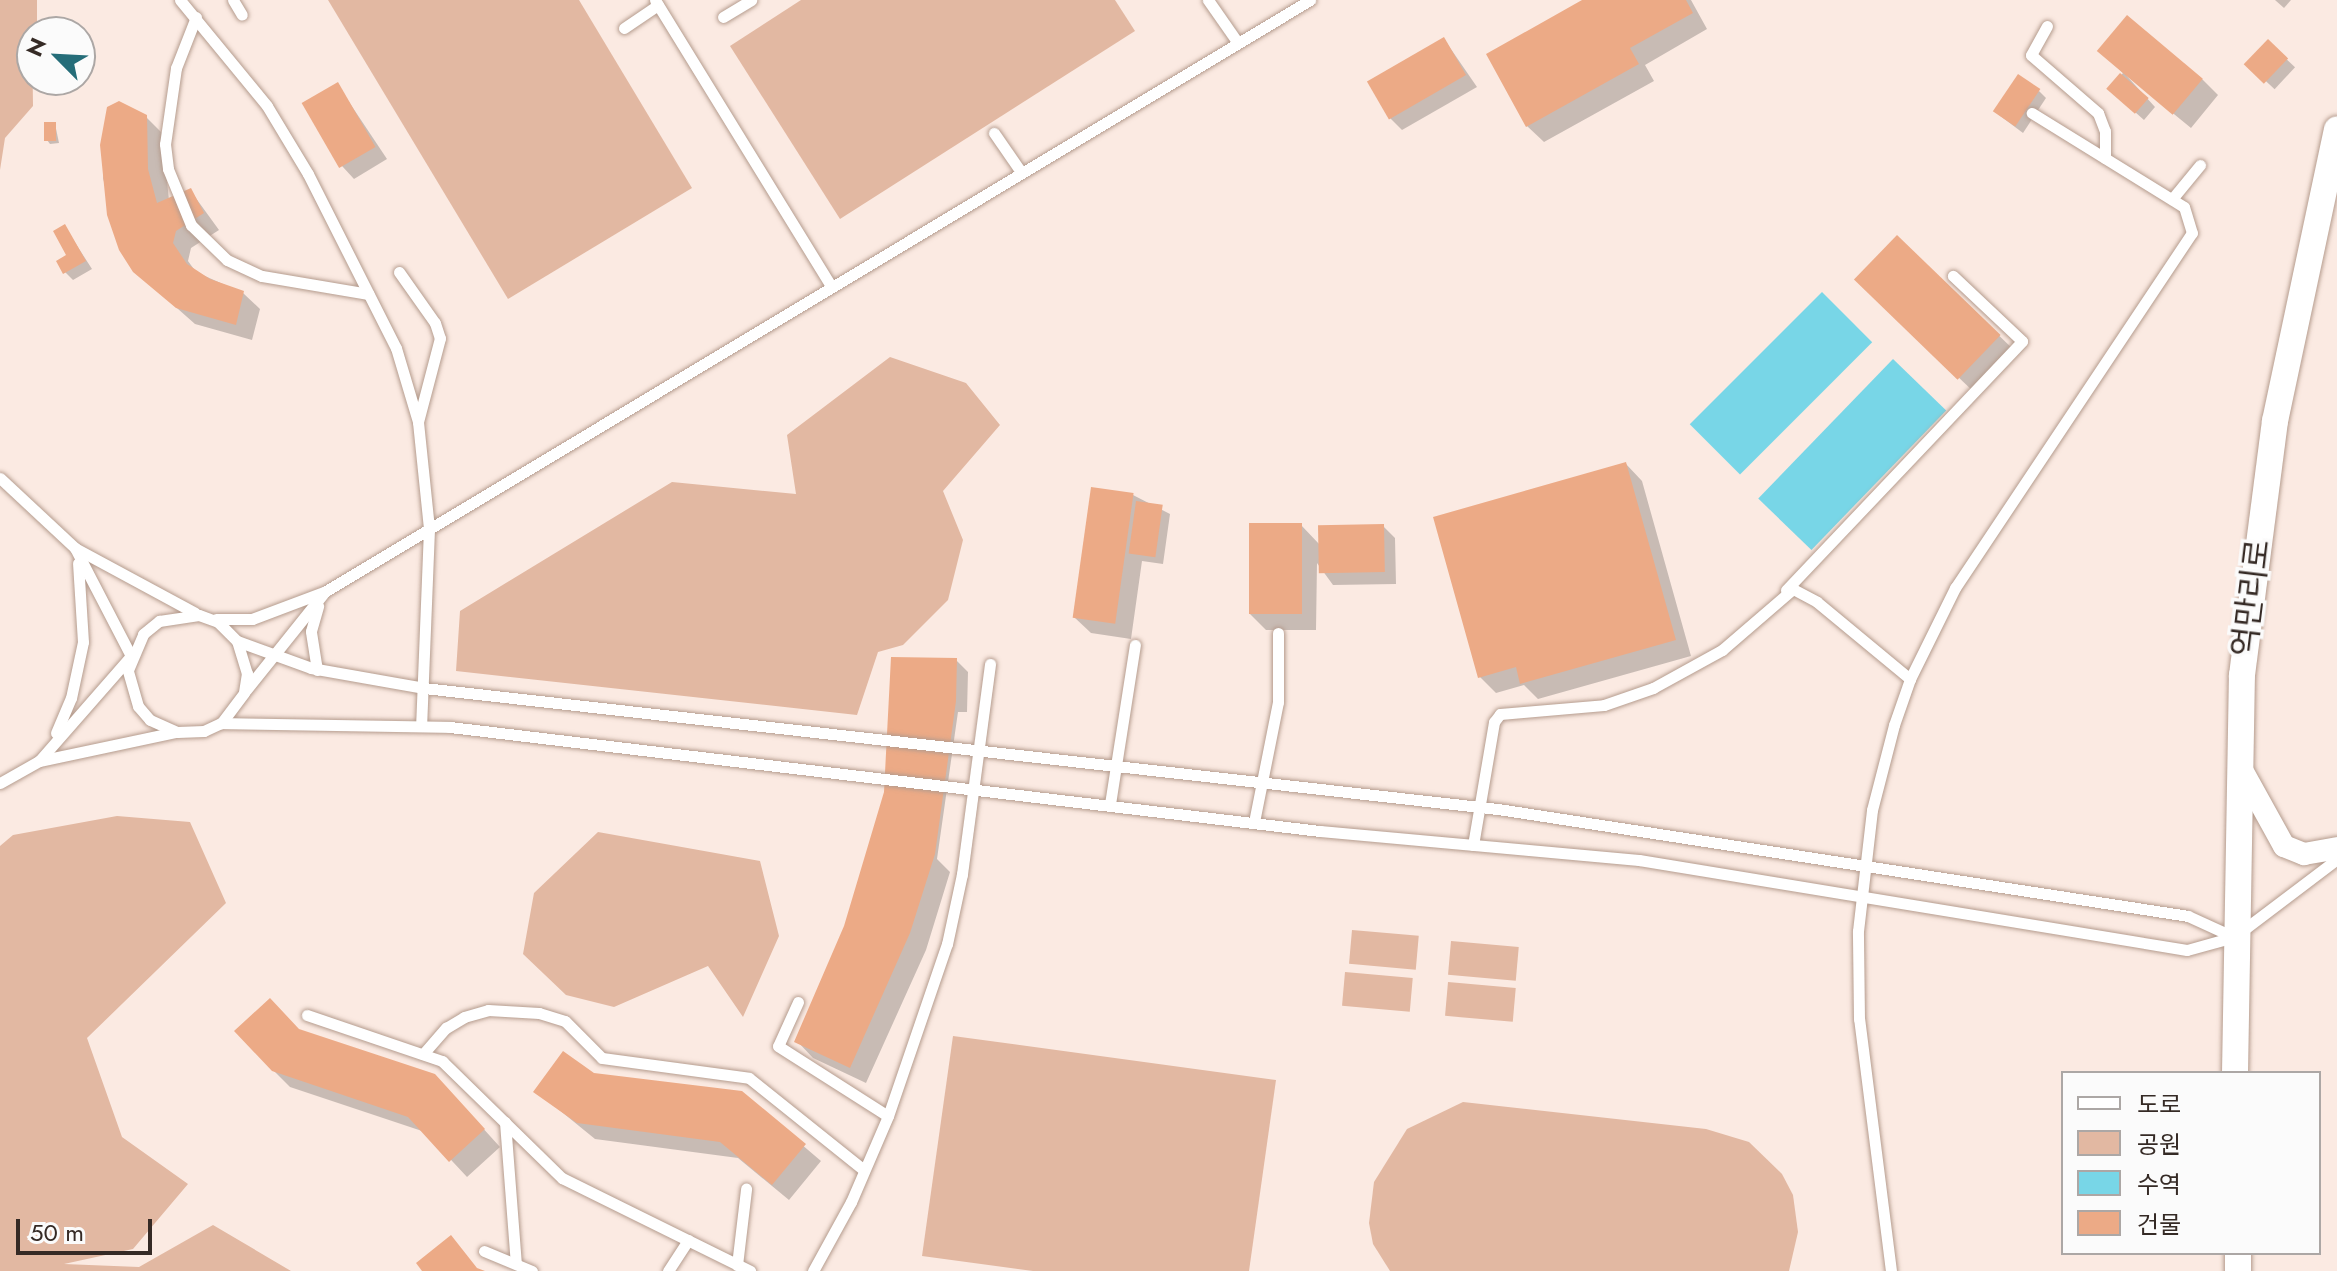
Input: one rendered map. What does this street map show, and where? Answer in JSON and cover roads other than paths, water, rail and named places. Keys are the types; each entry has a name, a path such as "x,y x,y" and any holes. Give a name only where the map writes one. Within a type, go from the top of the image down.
{"street":[{"name":"억만리로","path":"2235,1071 2234,937 2242,675 2275,421 2337,130"},
{"path":"2239,765 2284,846 2304,854 2337,848"}],"lane":[{"path":"180,0 267,106 308,174 396,348 418,422 429,529 421,726"},
{"path":"233,0 242,15"},
{"path":"723,17 751,0"},
{"path":"1208,0 1238,43"},
{"path":"39,761 131,656 143,634 159,621 204,617 252,619 326,591 830,285 1310,0"},
{"path":"624,28 656,2 830,285"},
{"path":"196,17 176,68 165,144 168,169 191,225 227,260 262,276 309,288 368,294"},
{"path":"2047,26 2031,55 2098,113 2105,131 2105,158"},
{"path":"1891,1271 1859,1019 1860,897 1872,810 1910,679 1955,588 2188,246 2190,219 2172,199 2032,113"},
{"path":"994,133 1021,172"},
{"path":"2172,199 2200,165"},
{"path":"399,272 435,323 440,338 418,422"},
{"path":"1473,845 1494,722 1500,714 1604,705 1653,688 1722,650 1783,593 2022,341 1953,276"},
{"path":"0,478 75,548 204,617 237,641 317,670 424,688 1118,769 1480,806 2188,916 2234,937"},
{"path":"75,548 131,656 130,689 138,706 150,720 177,732"},
{"path":"39,761 63,721 83,642 75,548"},
{"path":"1783,593 1793,589 1806,593 1910,679"},
{"path":"221,723 326,591"},
{"path":"317,670 311,631 326,591"},
{"path":"1254,822 1278,702 1278,633"},
{"path":"237,641 247,673 244,693"},
{"path":"1110,804 1118,769 1135,645"},
{"path":"813,1271 888,1116 947,944 962,874 975,750 990,664"},
{"path":"0,783 39,761 177,732 204,731 221,723 421,726 1254,822 1639,860 2187,950 2234,937 2337,859"},
{"path":"798,1002 778,1046 888,1116"},
{"path":"423,1054 446,1028 464,1017 488,1010 539,1013 565,1021 602,1058 749,1078 864,1170"},
{"path":"307,1015 442,1061 562,1178 750,1271"},
{"path":"505,1122 516,1264"},
{"path":"737,1265 746,1189"},
{"path":"668,1271 688,1240"},
{"path":"484,1251 532,1271"}],"water":[{"path":"1822,292 1872,342 1740,474 1690,424"},
{"path":"1893,359 1946,410 1811,550 1758,499"}]}
